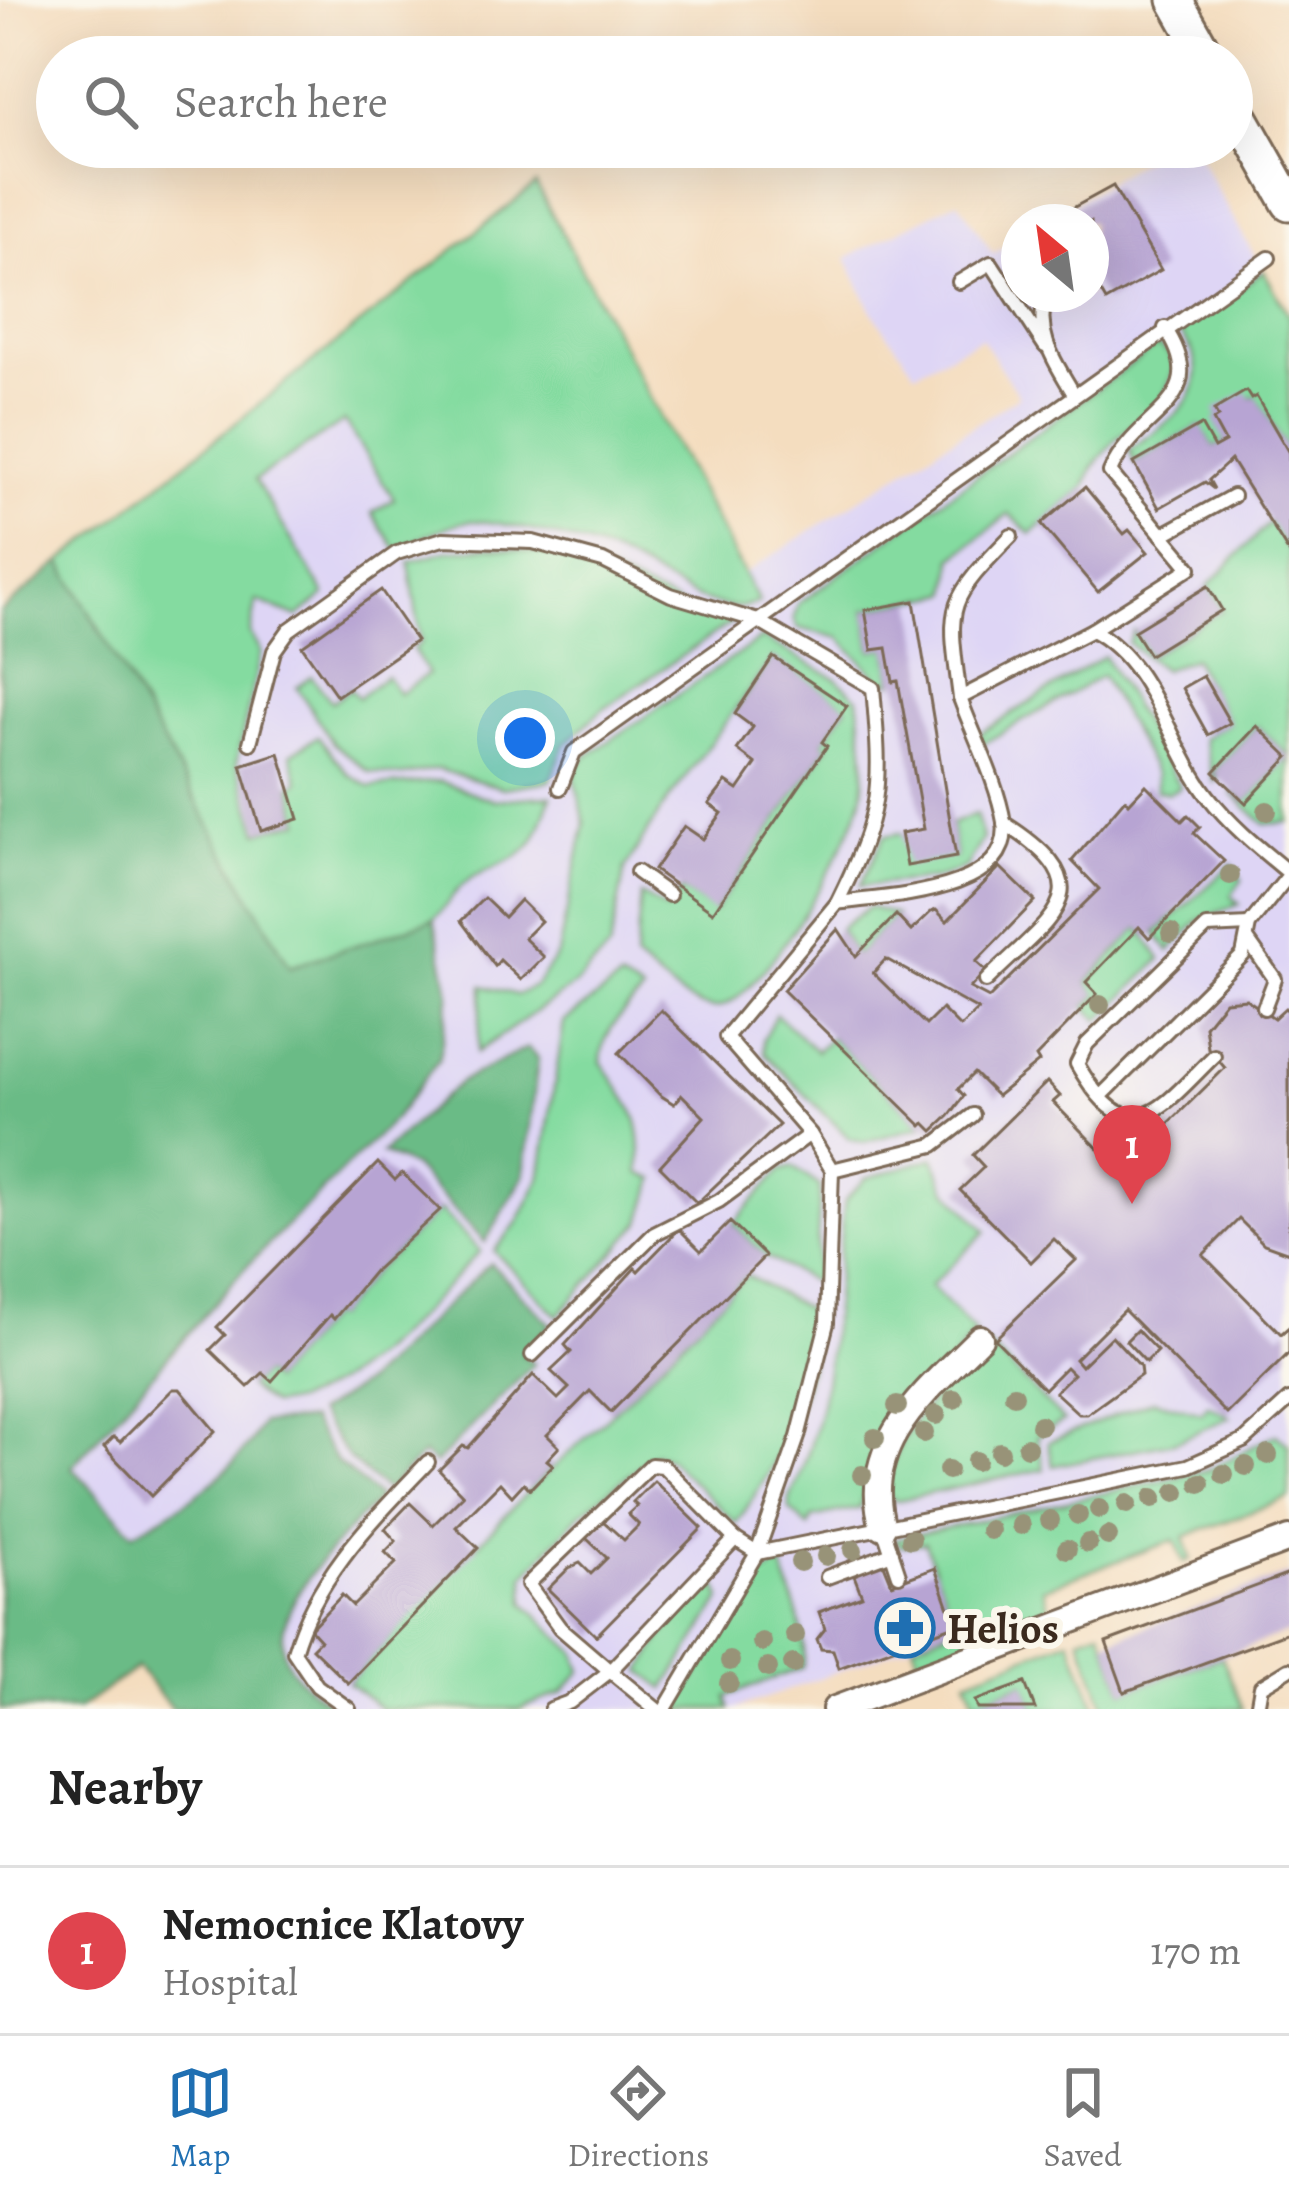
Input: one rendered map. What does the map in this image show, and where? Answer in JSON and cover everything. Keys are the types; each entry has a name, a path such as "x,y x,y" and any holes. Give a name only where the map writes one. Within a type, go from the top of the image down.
{"main road":[{"path":"1175,0 1195,36"},
{"path":"1253,139 1289,203"}],"street":[{"path":"883,1528 875,1488 897,1424 980,1338"},
{"path":"835,1709 1289,1539"}],"lane":[{"path":"560,788 574,752 1269,258"},
{"path":"959,282 991,263 1074,394"},
{"path":"1042,312 1045,346"},
{"path":"960,698 1092,630 1190,568 1109,472 1122,443 1181,386 1185,364 1165,328"},
{"path":"1162,535 1233,496"},
{"path":"837,903 965,884 1002,847 1004,823 960,698 951,627 960,587 1011,536"},
{"path":"250,743 274,651 289,630 397,553 442,539 532,542 603,561 671,595 758,621 873,688 881,773 871,834 837,903 726,1037 810,1134 832,1170 827,1323 798,1437 757,1552 665,1709"},
{"path":"1092,630 1120,645 1204,792 1235,828 1289,874 1248,932 1243,955 1102,1095"},
{"path":"986,981 1055,911 1065,892 1060,870 1041,847 1004,823"},
{"path":"637,872 669,895"},
{"path":"1214,1056 1150,1116 1121,1115 1077,1064 1087,1044 1207,927 1248,932"},
{"path":"1248,932 1275,979 1264,1008"},
{"path":"766,989 778,999"},
{"path":"832,1170 934,1145 973,1115"},
{"path":"532,1354 654,1234 719,1202 810,1134"},
{"path":"656,1709 560,1628 528,1584 571,1537 651,1465 663,1466 735,1539 757,1552 1188,1466 1244,1442 1289,1400"},
{"path":"349,1709 317,1686 294,1652 302,1624 326,1578 428,1462"},
{"path":"883,1528 899,1575"},
{"path":"551,1709 570,1702 610,1672 735,1539"},
{"path":"827,1577 892,1553"},
{"path":"1257,1709 1261,1686 1289,1669"}],"shaded area":[{"path":"1130,168 1205,168 1289,317 1289,1486 944,1593 956,1628 736,1709 287,1709 72,1467 0,1190 61,562 536,184 744,574 1019,396 981,338 915,372 873,313 846,258 958,201 993,254 1001,249 1001,312 1109,312 1109,204 1073,204"}],"green space":[{"path":"536,184 759,602 742,607 705,601 613,554 491,522 456,524 396,549 372,513 394,499 344,421 255,480 325,595 298,617 257,601 250,634 261,651 236,764 259,832 301,821 291,786 299,782 291,754 318,736 348,774 370,787 440,781 492,800 551,796 531,845 465,882 433,919 290,968 61,562"},
{"path":"1264,271 1289,316 1289,453 1255,396 1218,417 1225,442 1214,448 1200,426 1134,463 1129,450 1175,415 1192,392 1195,360 1179,330"},
{"path":"1158,345 1170,355 1175,368 1163,398 1114,441 1092,469 1085,487 1031,534 1009,514 953,558 950,593 865,610 872,650 887,648 893,682 881,681 840,638 798,628 794,618 798,604"},
{"path":"1271,521 1289,553 1289,756 1257,726 1214,772 1219,777 1214,782 1203,738 1229,723 1193,658 1163,670 1128,643 1134,631 1150,655 1222,610 1208,586"},
{"path":"488,547 573,560 734,621 604,708 565,744 550,781 503,788 437,769 400,776 369,772 333,743 297,687 311,676 332,702 350,689 358,698 386,676 399,694 428,674 413,649 421,643 409,562 445,551"},
{"path":"61,562 290,967 434,919 450,994 439,1059 396,1117 244,1269 72,1467 133,1533 223,1473 262,1423 310,1420 337,1462 379,1498 311,1574 286,1620 283,1642 288,1663 336,1709 172,1709 137,1667 79,1709 0,1709 0,612"},
{"path":"762,638 837,679 858,698 865,761 855,819 822,884 776,955 730,1002 712,1008 681,996 635,959 641,895 667,910 682,890 714,911 827,747 822,742 847,707 773,658 661,810 625,869 610,948 576,984 477,1052 483,986 517,995 536,985 558,954 585,823 574,774 584,758"},
{"path":"1104,656 1180,787 1169,793 1156,790 1156,775 1102,676 977,747 981,733"},
{"path":"1289,757 1289,822 1265,824 1231,793 1246,802"},
{"path":"976,814 983,838 966,868 934,879 860,886 884,836 901,833 956,857 951,824"},
{"path":"1232,864 1242,880 1231,896 1239,904 1200,920 1169,951 1156,933"},
{"path":"869,907 896,915 856,956 839,929"},
{"path":"1139,927 1161,959 1100,1020 1085,1007 1097,995 1087,983"},
{"path":"620,980 643,993 609,1032 601,1062 638,1124 640,1173 655,1179 641,1222 558,1316 494,1251 519,1221 540,1179 564,1022"},
{"path":"776,1014 816,1051 831,1037 922,1126 864,1142 849,1138 764,1053 763,1039"},
{"path":"527,1048 538,1059 524,1176 485,1242 413,1167 382,1153 460,1082"},
{"path":"934,1158 946,1188 986,1231 930,1286 975,1332 871,1465 860,1508 812,1518 809,1527 789,1509 790,1498 805,1462 824,1388 845,1200 866,1178"},
{"path":"793,1167 820,1186 815,1283 765,1256 733,1224 781,1170"},
{"path":"440,1210 480,1251 386,1346 330,1387 301,1399 272,1405 248,1387 263,1373 272,1381 330,1315 334,1318 375,1270"},
{"path":"490,1263 551,1324 523,1355 534,1364 435,1464 423,1454 386,1491 349,1459 317,1413 366,1382"},
{"path":"746,1275 815,1314 814,1340 791,1424 736,1523 669,1459 655,1453 580,1514 525,1575 525,1603 576,1653 582,1671 562,1693 519,1709 382,1709 348,1683 530,1489 624,1402"},
{"path":"988,1345 1064,1421 1037,1437 1044,1469 895,1501 887,1495 890,1471 908,1430"},
{"path":"1153,1400 1202,1413 1208,1405 1230,1417 1174,1442 1053,1466 1048,1442"},
{"path":"1276,1434 1289,1445 1289,1498 1184,1537 1191,1559 1184,1562 1175,1540 1043,1588 1050,1611 919,1661 913,1644 956,1627 925,1543 900,1546 895,1539 1209,1470"},
{"path":"781,1564 802,1631 802,1668 727,1696 730,1709 677,1709 751,1582"},
{"path":"717,1586 722,1598 665,1689 642,1671 682,1611"},
{"path":"1101,1630 1124,1691 1222,1657 1243,1709 1106,1709 1080,1637"},
{"path":"1070,1639 1097,1709 1035,1709 1024,1683 975,1701 967,1679"}],"building":[{"path":"1113,186 1161,270 1109,299 1109,204 1080,204"},
{"path":"1246,391 1251,399 1256,396 1289,453 1289,553 1231,460 1209,480 1214,489 1205,482 1159,508 1134,463 1201,425 1214,448 1225,442 1213,420 1218,417 1214,410"},
{"path":"1085,487 1124,534 1129,530 1148,552 1098,592 1041,524"},
{"path":"1208,586 1222,610 1149,655 1134,631"},
{"path":"381,590 416,641 337,696 302,646"},
{"path":"914,601 956,857 907,866 901,833 924,829 898,681 893,682 887,648 872,650 865,610"},
{"path":"773,657 847,706 822,742 827,746 713,912 654,870 684,826 703,839 722,813 709,804 726,782 738,790 756,764 737,750 753,727 735,714"},
{"path":"1203,676 1230,723 1208,735 1182,688"},
{"path":"1257,726 1289,757 1246,803 1214,772"},
{"path":"279,753 299,819 261,831 241,765"},
{"path":"1146,785 1182,821 1188,815 1200,827 1194,833 1224,861 1149,938 1139,927 1086,982 1097,994 1036,1057 1039,1062 997,1096 974,1073 958,1089 964,1096 933,1131 925,1123 922,1126 783,990 838,929 856,956 896,915 911,931 936,910 947,921 1000,867 1035,901 976,962 986,971 970,988 989,998 1099,889 1072,861 1125,799 1129,803","holes":["886,959 978,1010 960,1027 942,1009 926,1025 873,973"]},
{"path":"484,898 504,917 520,900 541,921 524,938 544,957 521,980 500,960 495,966 461,921"},
{"path":"1246,999 1274,1018 1285,1008 1289,1012 1289,1253 1264,1244 1239,1219 1203,1255 1281,1334 1289,1327 1289,1353 1227,1414 1124,1310 1075,1359 1081,1366 1112,1336 1140,1366 1141,1375 1087,1414 1079,1414 1055,1392 1073,1374 1066,1367 1044,1389 995,1339 1076,1260 1054,1239 1031,1262 960,1190 984,1167 973,1155 1047,1082 1060,1096 1053,1102 1120,1171 1225,1068 1208,1048 1205,1026 1225,1001"},
{"path":"661,1010 779,1125 697,1203 660,1166 704,1117 682,1095 674,1104 660,1095 619,1053"},
{"path":"378,1163 395,1180 402,1173 440,1210 375,1270 334,1319 330,1315 272,1381 263,1373 248,1387 210,1350 225,1335 217,1327"},
{"path":"730,1222 765,1256 611,1412 590,1391 547,1435 559,1447 547,1460 553,1465 530,1489 524,1483 512,1496 500,1483 456,1527 478,1548 348,1683 312,1648 320,1640 310,1629 342,1595 353,1606 396,1563 385,1552 396,1541 385,1529 410,1503 433,1525 463,1495 439,1470 463,1446 468,1448 533,1375 558,1399 569,1388 551,1371 571,1352 565,1345 635,1268 638,1271 679,1229 701,1251"},
{"path":"1137,1330 1157,1351 1146,1362 1126,1341"},
{"path":"173,1389 180,1389 215,1431 151,1496 104,1447 114,1437 120,1442"},
{"path":"654,1481 702,1528 596,1636 548,1589 569,1568 580,1563 591,1574 607,1558 586,1538 603,1521 624,1540 639,1525 628,1514 637,1506 633,1502"},
{"path":"883,1562 892,1584 935,1568 955,1625 839,1668 833,1650 821,1649 817,1639 825,1629 819,1612 862,1596 853,1573"},
{"path":"1289,1574 1289,1632 1124,1692 1106,1642"},
{"path":"1025,1683 1035,1709 978,1709 975,1701"}],"place":[{"name":"Nemocnice Klatovy","path":"1132,1204"},
{"name":"Helios","path":"905,1628"}]}
